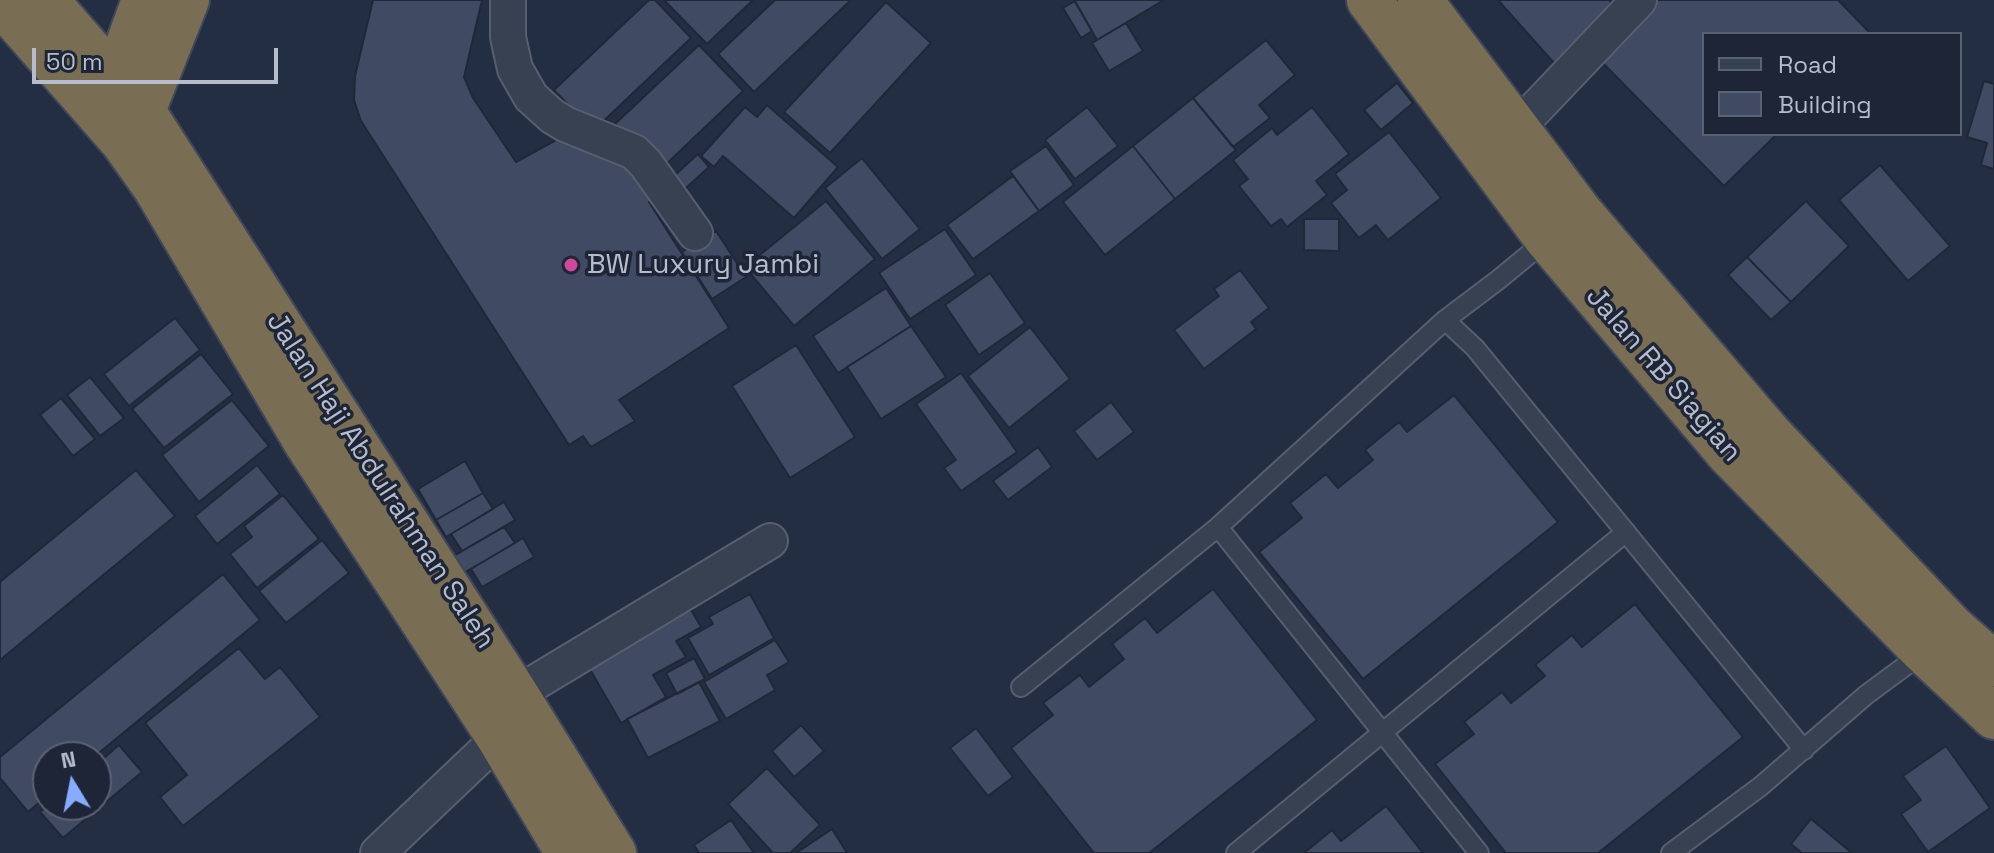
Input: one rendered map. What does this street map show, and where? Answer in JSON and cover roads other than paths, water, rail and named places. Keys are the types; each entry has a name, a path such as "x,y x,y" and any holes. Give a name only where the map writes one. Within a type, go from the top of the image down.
{"highway":[{"path":"46,0 103,92"},
{"path":"103,92 144,0"},
{"path":"0,2 103,92 133,127 187,0"},
{"name":"Jalan RB Siagian","path":"1369,0 1564,226 1769,433 1952,627 1994,664"},
{"name":"Jalan RB Siagian","path":"1420,0 1518,127 1564,226 1729,454 1924,652 1994,717"},
{"name":"Jalan Haji Abdulrahman Saleh","path":"133,127 516,694 586,844"},
{"name":"Jalan Haji Abdulrahman Saleh","path":"133,127 155,187 307,444 499,738 586,844"}],"street":[{"path":"508,0 508,37 515,69 531,97 565,124 634,152 695,233"},
{"path":"1518,127 1639,0"},
{"path":"516,694 770,541"},
{"path":"378,853 499,738"}],"lane":[{"path":"1021,687 1218,527 1445,320 1564,226"},
{"path":"1445,320 1475,348 1804,750"},
{"path":"1218,527 1479,853"},
{"path":"1236,853 1626,532"},
{"path":"1671,853 1761,786 1866,695 1924,652"}],"place":[{"name":"BW Luxury Jambi","path":"571,265"}]}
